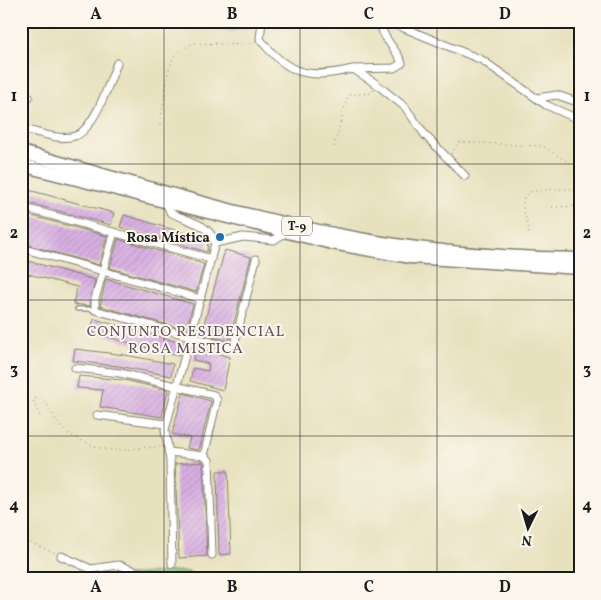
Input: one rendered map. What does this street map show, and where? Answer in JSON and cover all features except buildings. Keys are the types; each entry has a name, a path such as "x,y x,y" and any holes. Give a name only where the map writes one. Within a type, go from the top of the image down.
{"highway":[{"name":"T-9","path":"21,152 238,212 365,240 443,251 535,258 580,258"},
{"name":"T-9","path":"21,165 285,233 332,243 411,257 580,268"}],"street":[{"path":"262,21 260,40 275,58 300,73 326,75 353,69 394,68 402,63 399,54 382,33 381,25 387,21 482,60 546,105 580,120"},
{"path":"21,128 63,137 76,136 82,132 95,114 117,63"},
{"path":"353,69 375,82 406,107 425,134 465,176"},
{"path":"537,98 557,95 580,103"},
{"path":"21,104 29,97"},
{"path":"166,202 170,212 200,225 213,236 215,243 166,424 172,564"},
{"path":"21,207 211,259"},
{"path":"114,232 94,309 98,312 228,347 234,344 256,259"},
{"path":"215,243 243,237 274,240 285,233"},
{"path":"21,248 201,299"},
{"path":"75,368 120,373 176,384 214,395 218,399 204,456"},
{"path":"97,415 166,424"},
{"path":"168,449 204,456 210,462 212,555"},
{"path":"61,556 91,569 119,565 140,573 155,574"}],"lane":[{"path":"77,308 94,309"}],"path":[{"path":"160,124 168,72 175,54 193,43 246,45 260,40"},
{"path":"334,147 348,95 372,92 375,82"},
{"path":"448,158 458,142 542,146 568,162 580,166"},
{"path":"529,234 527,217 522,204 525,195 536,190 580,189"},
{"path":"552,207 580,206"},
{"path":"40,416 33,400 36,398 42,399 63,430 101,450 168,449"},
{"path":"21,539 61,556"}],"shaded area":[{"path":"181,21 279,21 232,32 181,26"}],"green space":[{"path":"175,571 190,572 193,579 123,579 127,575"}],"place":[{"name":"Rosa Mística","path":"220,237"}],"district":[{"name":"CONJUNTO RESIDENCIAL ROSA MISTICA","path":"186,340"}]}
